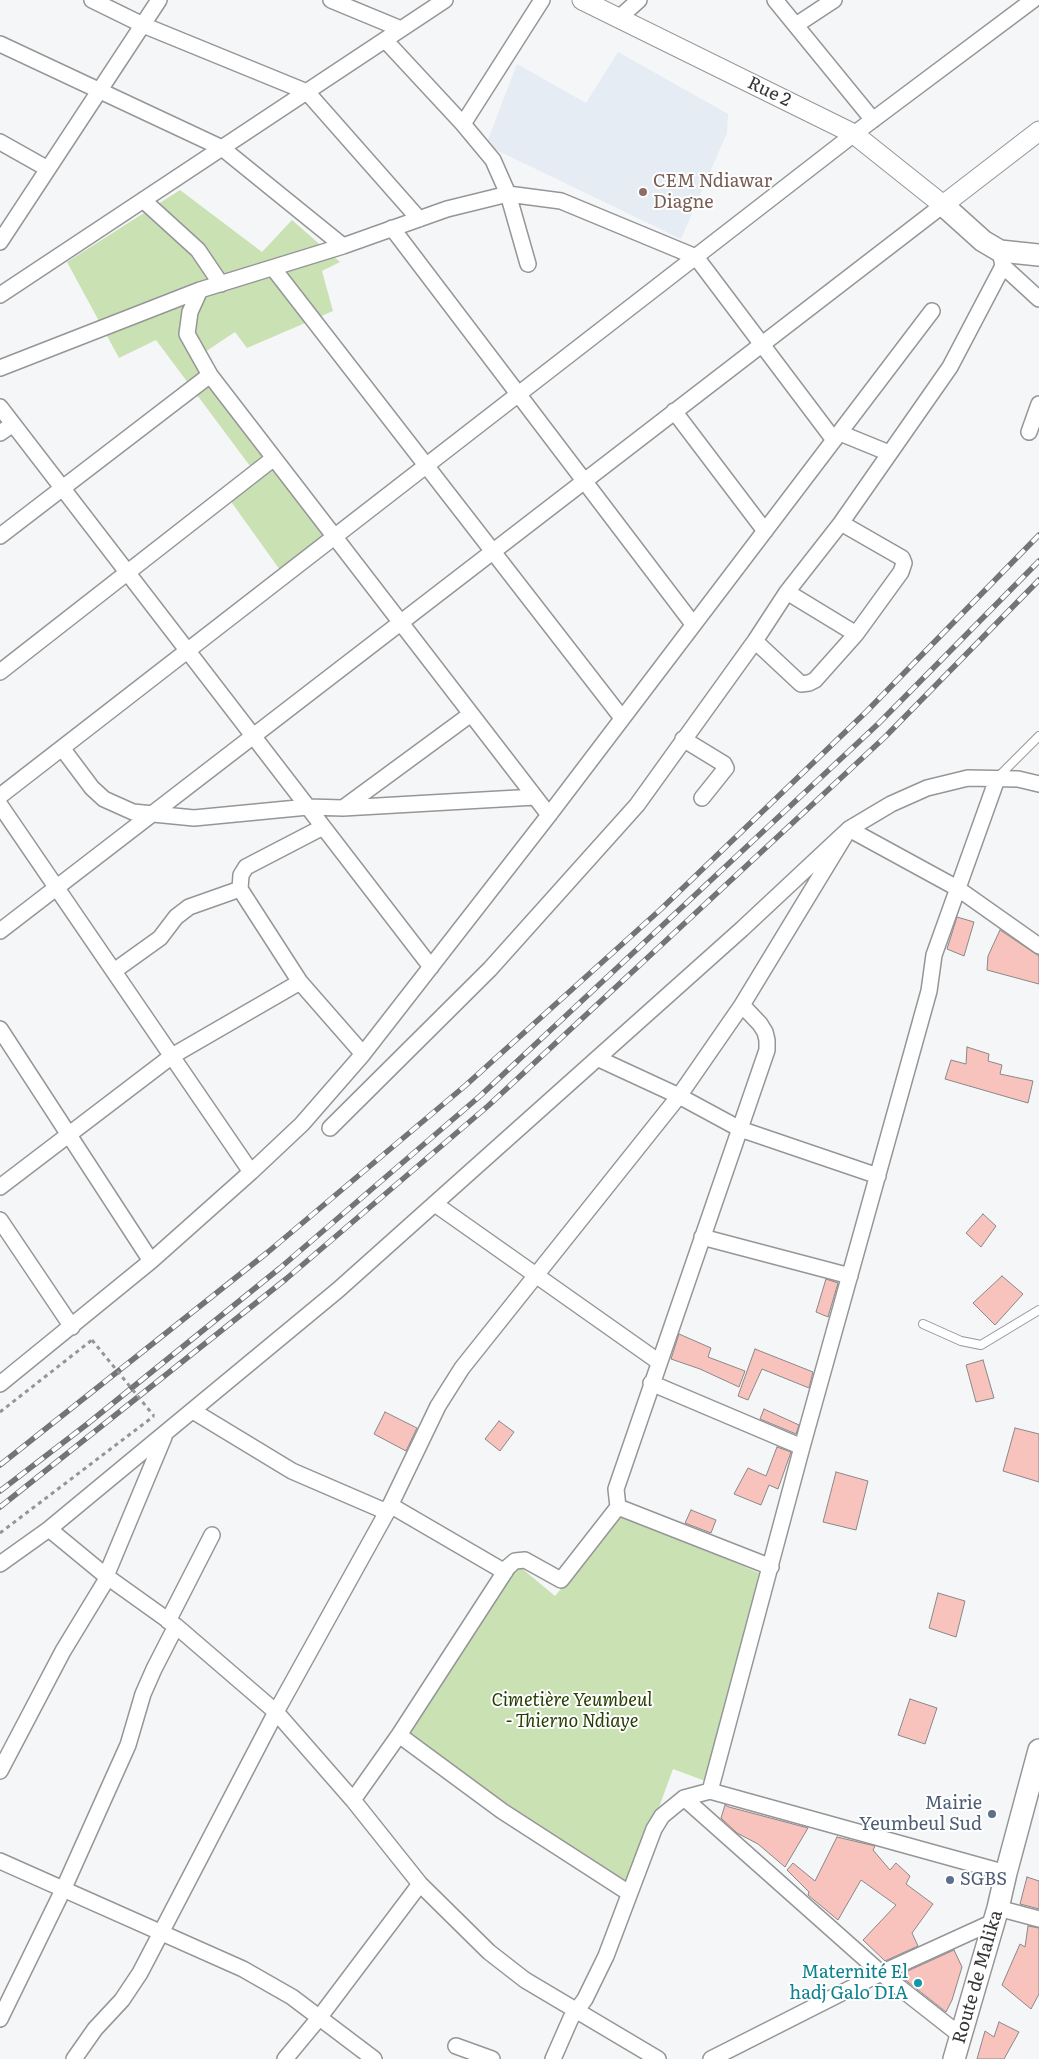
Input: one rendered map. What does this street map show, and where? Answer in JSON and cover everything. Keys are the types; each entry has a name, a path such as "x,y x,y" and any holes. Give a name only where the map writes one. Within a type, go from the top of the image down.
{"main road":[{"path":"943,204 1001,258 1039,256"},
{"name":"Route de Malika","path":"954,2059 996,1915 1039,1750"}],"street":[{"path":"92,0 143,26 307,92 419,219"},
{"path":"0,242 160,0"},
{"path":"331,0 401,29"},
{"path":"0,295 445,0"},
{"path":"463,124 542,0"},
{"name":"Rue 2","path":"582,0 854,134 943,204"},
{"path":"619,18 639,0"},
{"path":"775,0 873,120"},
{"path":"796,25 834,0"},
{"path":"0,796 854,134 1033,0"},
{"path":"385,40 463,124 493,160 508,194 528,264"},
{"path":"0,44 222,148 343,246"},
{"path":"0,931 1039,131"},
{"path":"0,142 48,169"},
{"path":"0,368 200,290 343,246 447,209 508,194 561,202 696,257 761,344 837,437 889,453"},
{"path":"143,200 198,250 221,284"},
{"path":"392,228 694,624"},
{"path":"330,1128 490,969 637,805 683,738 755,641 787,592 841,523 950,366 1001,258 1039,298"},
{"path":"273,268 622,718"},
{"path":"200,290 190,312 187,334 210,375 549,815"},
{"path":"0,1384 151,1261 251,1172 302,1124 363,1054 549,815 932,311"},
{"path":"0,536 210,375"},
{"path":"1029,432 1039,404"},
{"path":"0,407 431,968"},
{"path":"674,411 765,531"},
{"path":"0,433 13,424"},
{"path":"0,672 274,458"},
{"path":"755,641 801,684 809,684 815,680 856,634 901,572 904,563 902,558 841,523"},
{"path":"787,592 856,634"},
{"path":"343,808 471,714"},
{"path":"683,738 724,764 726,768 702,798"},
{"path":"62,748 92,788 104,798 133,812 152,814 194,818 308,807 343,808 535,796"},
{"path":"0,1564 48,1529 166,1434 338,1290 598,1059 849,829 891,804 927,788 968,778 1018,779 1039,784"},
{"path":"710,1791 802,1448 929,991 934,955 997,779"},
{"path":"0,805 251,1172"},
{"path":"323,828 246,867 241,875 240,889 300,982 363,1054"},
{"path":"849,829 957,888 1039,946"},
{"path":"74,2059 95,2029 134,1984 276,1712 388,1509 438,1406 462,1368 679,1096 742,1005 849,829"},
{"path":"114,971 160,938 176,917 189,906 240,889"},
{"path":"0,1188 172,1056 300,982"},
{"path":"353,1800 399,1735 505,1572 515,1561 525,1560 561,1580 618,1507 616,1490 767,1050 768,1040 760,1024 742,1005"},
{"path":"0,1030 70,1134 151,1261"},
{"path":"598,1059 679,1096 740,1129 878,1176"},
{"path":"435,1204 659,1362"},
{"path":"0,1220 72,1326"},
{"path":"702,1238 850,1276"},
{"path":"651,1384 802,1448"},
{"path":"193,1412 292,1471 388,1509 505,1572"},
{"path":"0,1771 63,1651 107,1576 146,1476 166,1434"},
{"path":"618,1507 771,1566"},
{"path":"48,1529 107,1576 172,1623 276,1712 353,1800 420,1884 489,1952 525,1980 658,2059"},
{"path":"0,2019 64,1890 128,1746 143,1694 172,1623 212,1535"},
{"path":"399,1735 502,1811 629,1893"},
{"path":"553,2059 571,2018 585,1999 606,1956 654,1829 662,1816 684,1798 710,1791 1006,1873"},
{"path":"684,1798 881,1972 960,2035"},
{"path":"0,1861 243,1969 273,1985 374,2059"},
{"path":"285,2059 319,2018 420,1884"},
{"path":"711,2059 996,1915 1039,1919"},
{"path":"456,2046 492,2059"}],"lane":[{"path":"997,779 1039,736"},
{"path":"923,1324 961,1341 981,1345 1039,1310"}],"path":[{"path":"0,1412 92,1340 154,1416 0,1533"}],"shaded area":[{"name":"CEM Ndiawar Diagne","path":"618,52 728,114 727,133 681,239 486,145 517,64 586,103"}],"green space":[{"path":"180,190 262,252 292,220 340,262 322,271 333,311 247,348 235,332 199,356 338,537 285,577 222,489 250,466 156,340 119,358 67,262"},
{"name":"Cimetière Yeumbeul - Thierno Ndiaye","path":"622,1514 759,1573 708,1782 673,1769 627,1895 406,1736 478,1617 519,1566 555,1596"}],"building":[{"path":"957,917 974,922 964,956 947,949"},
{"path":"1000,930 1039,956 1039,984 987,970 988,956"},
{"path":"967,1047 989,1054 988,1061 1002,1065 1000,1074 1033,1081 1028,1103 945,1079 951,1060 966,1064"},
{"path":"983,1214 996,1226 981,1247 966,1233"},
{"path":"1002,1276 1023,1294 995,1325 973,1303"},
{"path":"826,1279 838,1283 828,1317 816,1312"},
{"path":"679,1334 711,1348 708,1357 745,1371 739,1387 700,1369 671,1359"},
{"path":"755,1349 813,1372 809,1388 762,1369 748,1400 738,1396"},
{"path":"983,1360 994,1398 976,1402 966,1365"},
{"path":"764,1409 799,1425 796,1434 760,1419"},
{"path":"385,1412 417,1428 406,1451 374,1434"},
{"path":"499,1421 514,1432 500,1451 485,1439"},
{"path":"1015,1428 1039,1434 1039,1482 1003,1471"},
{"path":"777,1447 791,1452 778,1489 769,1485 761,1505 734,1494 748,1468 766,1476"},
{"path":"836,1472 868,1481 856,1530 823,1522"},
{"path":"691,1510 716,1520 711,1533 685,1523"},
{"path":"938,1593 965,1601 956,1637 929,1628"},
{"path":"910,1699 937,1708 925,1744 898,1735"},
{"path":"725,1805 808,1828 785,1867 758,1844 737,1833 721,1818"},
{"path":"837,1837 875,1846 873,1850 890,1870 896,1863 910,1876 906,1884 933,1904 912,1933 918,1946 885,1961 863,1940 896,1905 861,1880 838,1920 808,1895 809,1892 787,1870 793,1863 815,1881"},
{"path":"1027,1877 1039,1881 1039,1909 1020,1904"},
{"path":"1028,1926 1039,1928 1039,1994 1031,2009 1002,1985 1020,1944 1025,1947"},
{"name":"Maternité El hadj Galo DIA","path":"954,1950 962,1967 952,2000 946,2012 899,1975"},
{"path":"999,2022 1019,2032 1004,2059 977,2059 985,2031 994,2037"}],"railway":[{"path":"0,1465 268,1252 466,1085 660,910 866,712 1039,535"},
{"path":"0,1491 86,1425 280,1268 480,1096 878,724 1039,561"},
{"path":"0,1507 286,1279 488,1106 885,737 1039,580"}],"place":[{"name":"CEM Ndiawar Diagne","path":"643,192"},
{"name":"Mairie Yeumbeul Sud","path":"992,1814"},
{"name":"SGBS","path":"950,1880"},
{"name":"Maternité El hadj Galo DIA","path":"918,1983"}]}
